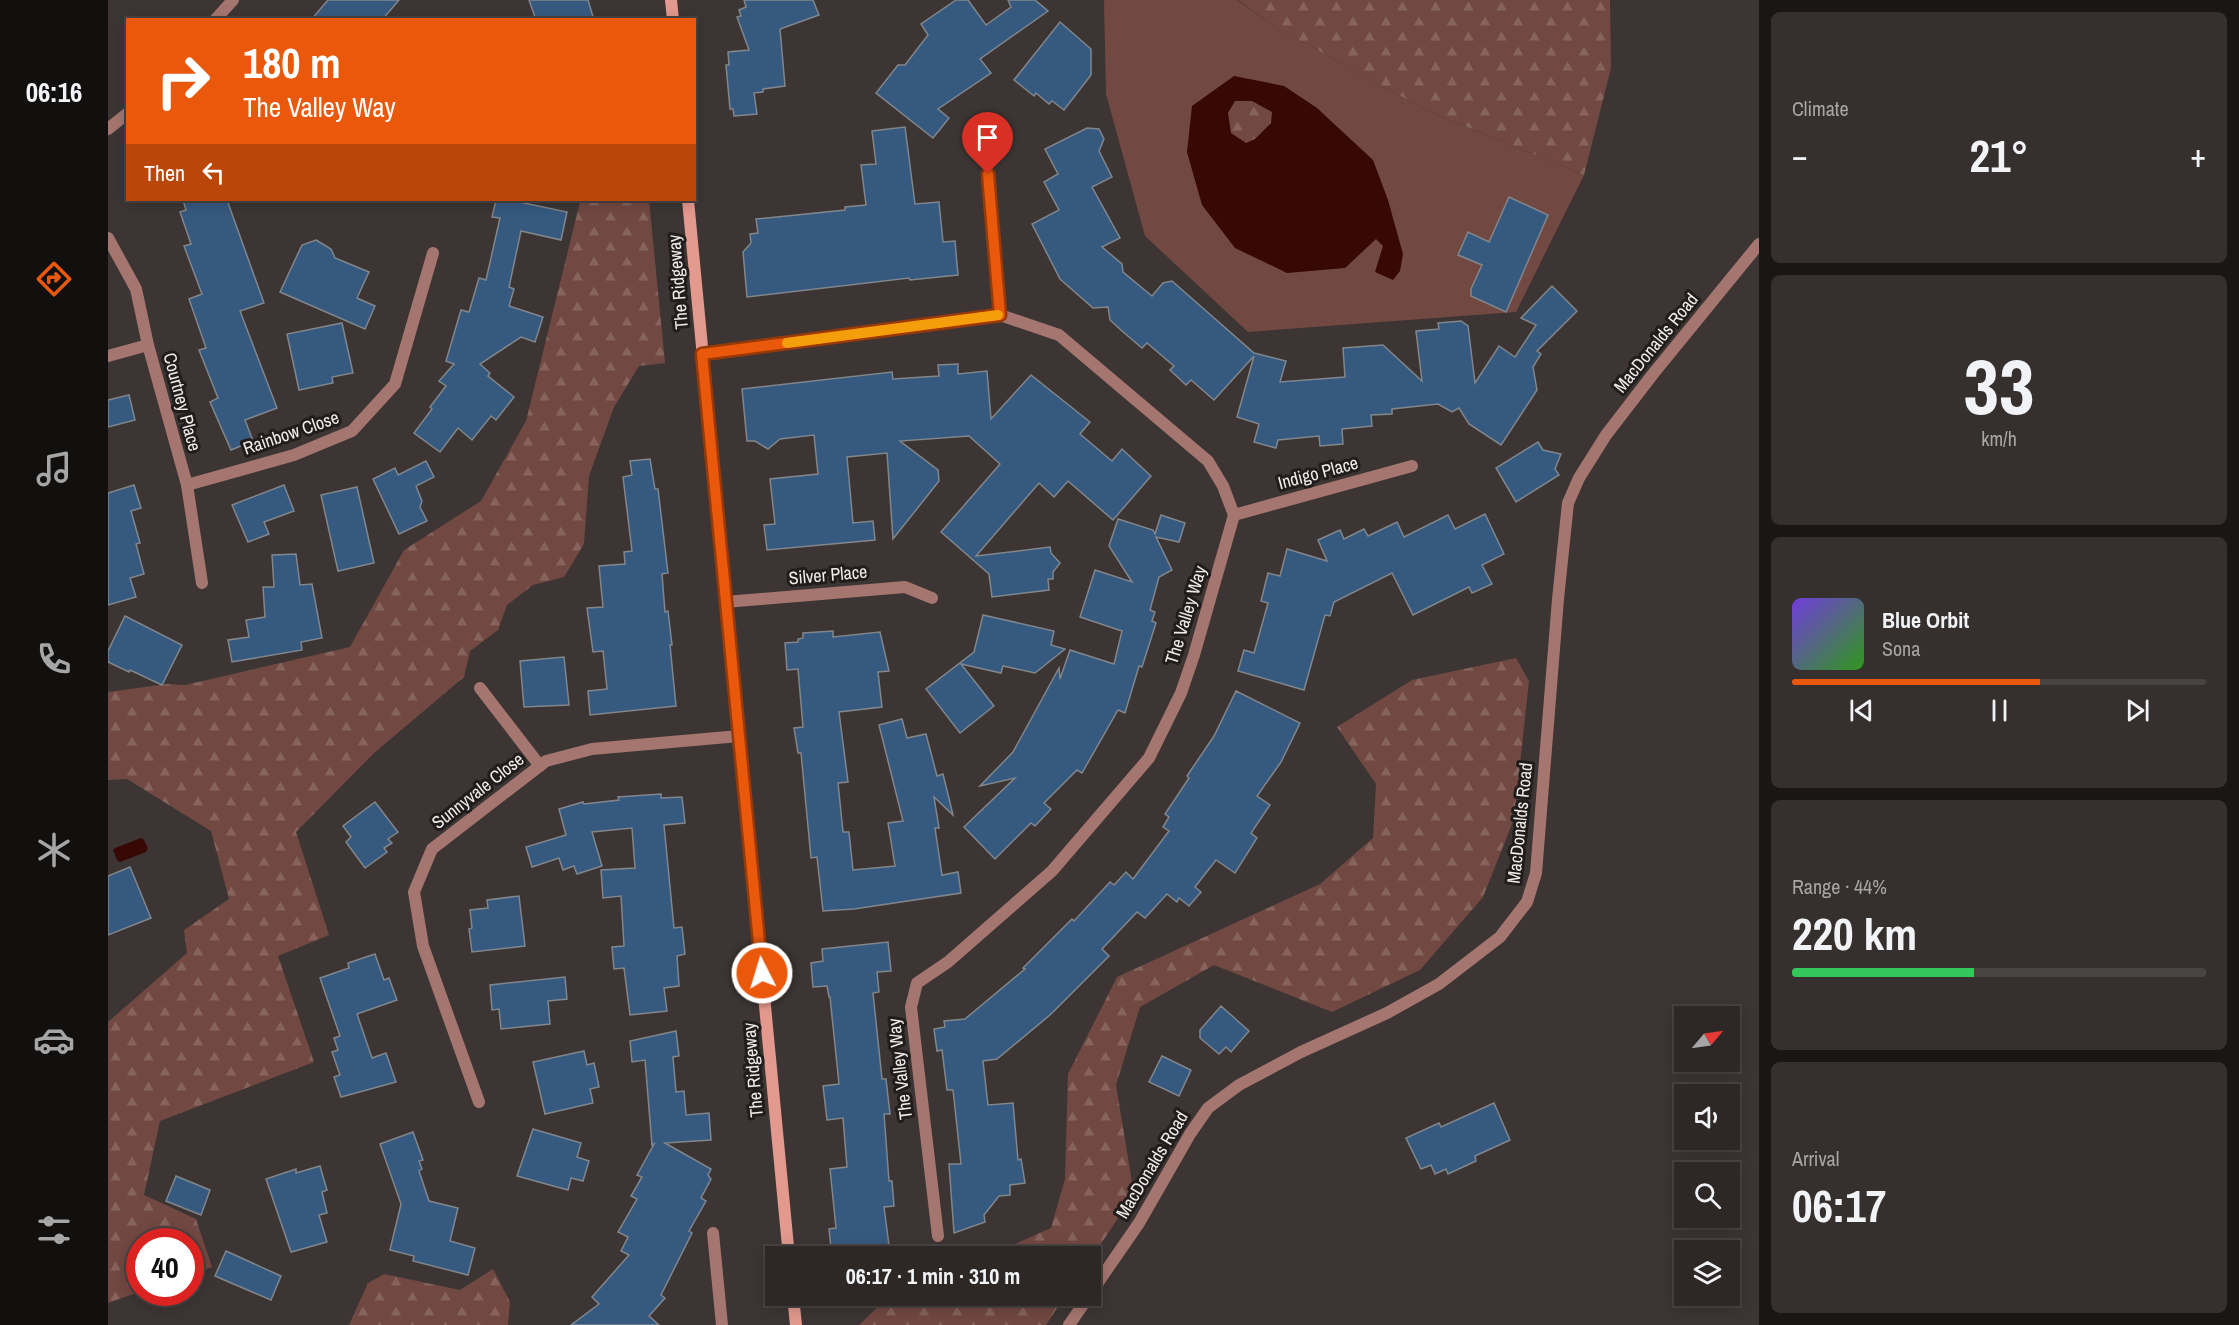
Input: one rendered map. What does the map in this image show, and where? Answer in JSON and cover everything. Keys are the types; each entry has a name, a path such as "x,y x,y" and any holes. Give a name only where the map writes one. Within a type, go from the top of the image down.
{"street":[{"path":"217,18 233,0"},
{"path":"671,0 673,18"},
{"path":"108,129 126,115"},
{"path":"988,174 1000,315"},
{"name":"The Ridgeway","path":"688,201 788,1246"},
{"name":"Courtney Place","path":"108,238 136,289 148,345 187,485 202,583"},
{"name":"MacDonalds Road","path":"1101,1279 1139,1223 1190,1134 1208,1108 1239,1085 1301,1052 1387,1013 1439,984 1500,937 1527,902 1536,873 1568,503 1579,478 1606,435 1759,244"},
{"name":"Rainbow Close","path":"187,485 294,455 352,432 394,384 433,253"},
{"path":"702,354 1000,315 1059,335 1208,461 1223,486 1234,515"},
{"path":"108,356 148,345"},
{"name":"Indigo Place","path":"1234,515 1412,466"},
{"name":"The Valley Way","path":"938,1236 911,1006 917,983 948,962 1052,871 1149,758 1181,693 1234,515"},
{"name":"Silver Place","path":"725,602 905,587 932,597"},
{"path":"480,688 540,766"},
{"name":"Sunnyvale Close","path":"479,1102 423,946 414,892 432,849 546,761 592,749 739,736"},
{"path":"713,1233 722,1325"},
{"path":"794,1306 795,1325"},
{"name":"MacDonalds Road","path":"1069,1325 1082,1306"}],"green space":[{"path":"1104,0 1237,0 1277,28 1426,110 1584,175 1516,312 1248,332 1145,236 1106,94"},
{"path":"1238,0 1610,0 1611,68 1584,175 1426,110 1277,28"},
{"path":"1235,101 1252,101 1272,112 1271,123 1255,139 1245,143 1231,133 1228,113"},
{"path":"649,201 665,363 639,366 614,407 589,476 584,544 564,577 533,585 507,605 498,630 470,651 464,677 374,753 296,832 329,935 278,956 314,1062 160,1121 144,1195 196,1219 199,1228 126,1228 126,1297 108,1303 108,1022 187,953 184,930 229,899 211,831 127,779 108,780 108,692 167,684 185,685 350,647 404,550 481,501 526,421 580,202"},
{"path":"1516,658 1529,681 1514,819 1483,897 1420,970 1332,1012 1214,965 1140,1007 1116,1085 1134,1194 1100,1246 1011,1246 1051,1228 1065,1179 1068,1074 1117,977 1320,884 1373,838 1376,784 1337,727 1412,680"},
{"path":"204,1243 212,1267 204,1270"},
{"path":"493,1269 510,1302 508,1325 349,1325 368,1283 384,1274 460,1290"},
{"path":"879,1306 1058,1306 1046,1325 859,1325"}],"shaded area":[{"path":"1234,76 1284,86 1317,108 1373,160 1388,200 1403,254 1400,271 1393,280 1375,272 1383,246 1376,239 1345,268 1287,273 1235,248 1202,205 1187,152 1192,106","holes":["1235,101 1252,101 1272,112 1271,123 1255,139 1246,143 1231,133 1228,113"]},
{"path":"141,838 148,848 146,852 120,862 117,860 113,850 115,848"}],"building":[{"path":"328,0 399,0 384,18 313,18"},
{"path":"529,0 588,0 593,18 535,18"},
{"path":"744,0 813,0 819,15 780,29 785,86 763,89 763,92 754,93 757,114 734,116 733,109 730,109 726,65 729,65 728,52 749,50 737,17 741,16 739,10 746,7"},
{"path":"956,0 968,0 986,25 1011,7 1008,0 1035,0 1048,11 980,59 991,73 938,109 949,118 933,138 876,93 898,65 905,65 928,35 921,24"},
{"path":"1060,22 1091,49 1091,75 1064,110 1052,101 1049,104 1036,93 1034,96 1014,80"},
{"path":"905,127 915,204 939,202 943,242 955,241 958,275 910,280 909,278 747,297 743,252 751,243 750,234 758,233 756,219 845,210 845,207 866,205 861,165 876,164 872,131"},
{"path":"1087,128 1099,129 1104,139 1099,151 1112,177 1092,187 1120,238 1102,247 1122,264 1123,272 1152,296 1163,283 1172,281 1254,353 1286,361 1280,382 1345,377 1343,348 1383,345 1422,381 1416,331 1439,329 1438,323 1461,321 1468,326 1475,383 1499,346 1515,357 1536,325 1521,318 1552,286 1577,311 1537,351 1541,354 1533,367 1537,390 1501,445 1469,424 1459,408 1452,412 1438,404 1392,409 1392,414 1371,415 1372,426 1342,429 1343,444 1320,446 1319,436 1278,440 1276,448 1254,442 1259,424 1237,417 1254,356 1214,400 1191,380 1186,385 1170,370 1174,366 1147,343 1142,348 1122,331 1110,320 1108,307 1093,308 1060,279 1032,224 1059,210 1044,182 1058,174 1045,149"},
{"path":"1509,197 1548,215 1506,312 1471,296 1471,289 1482,265 1458,255 1468,232 1489,242"},
{"path":"183,201 227,201 264,303 240,311 277,408 245,420 253,441 231,450 210,402 218,398 199,350 206,348 189,299 202,294 184,246 191,244 180,212 186,210"},
{"path":"496,201 515,201 567,212 561,240 521,231 509,287 514,289 509,306 543,317 535,342 521,337 480,364 490,373 488,376 514,397 496,420 491,416 472,440 458,428 440,452 414,433 446,386 439,381 454,364 446,361 461,310 469,312 479,278 486,280 500,218 492,217"},
{"path":"316,240 331,249 335,258 369,272 357,298 375,306 365,329 280,292 302,245"},
{"path":"342,323 353,373 332,377 333,383 299,390 287,334"},
{"path":"958,364 958,374 987,371 991,419 1031,375 1090,422 1080,434 1112,461 1122,449 1151,476 1113,520 1068,481 1054,497 1039,483 976,556 1050,547 1051,553 1060,563 1053,572 1053,579 1048,579 1049,590 992,597 989,574 941,532 1000,464 969,436 900,441 938,470 939,481 893,539 887,453 847,457 853,523 873,521 875,540 767,550 764,525 775,524 770,479 818,474 814,435 780,439 768,449 755,441 747,441 742,389 892,372 893,379 939,376 938,365"},
{"path":"129,395 135,420 108,427 108,400"},
{"path":"1538,442 1543,450 1561,454 1555,469 1559,475 1516,502 1496,468"},
{"path":"650,459 655,489 658,489 668,573 662,574 665,612 668,611 672,645 670,645 676,706 590,715 588,691 607,689 603,651 593,652 587,608 603,607 599,566 625,564 624,552 632,551 623,477 632,475 630,461"},
{"path":"426,461 434,477 416,486 422,501 420,507 427,521 399,534 373,479 395,468 398,475"},
{"path":"134,485 141,508 131,511 140,543 136,544 144,574 130,578 136,597 108,605 108,493"},
{"path":"284,485 294,511 264,522 269,534 248,542 232,505"},
{"path":"357,487 374,563 338,571 321,495"},
{"path":"1485,514 1504,554 1482,565 1492,584 1472,593 1469,587 1413,615 1392,573 1334,602 1330,616 1325,615 1304,690 1238,671 1244,650 1254,653 1268,603 1261,601 1268,573 1280,576 1287,549 1327,561 1318,540 1340,530 1344,539 1364,529 1368,536 1397,522 1404,537 1448,515 1455,529"},
{"path":"1161,515 1185,523 1179,542 1156,537 1172,570 1159,577 1150,610 1155,612 1152,621 1156,623 1142,667 1139,666 1125,713 1118,710 1082,773 1077,770 1044,803 1051,809 1035,826 1031,823 995,859 964,827 1015,778 980,786 1013,752 1059,668 1060,679 1070,650 1114,664 1122,631 1080,617 1095,570 1132,582 1109,546 1118,519 1153,530 1155,534"},
{"path":"296,554 300,585 312,584 322,638 301,642 302,650 232,662 228,640 249,637 246,620 265,617 263,587 274,587 272,555"},
{"path":"983,615 1054,631 1051,645 1065,649 1035,673 1003,666 1001,673 961,664 994,706 960,733 926,689 974,652"},
{"path":"125,616 182,645 162,685 108,662 108,651"},
{"path":"833,631 833,637 880,632 889,671 878,672 882,707 839,712 848,782 838,783 843,832 849,832 853,870 895,866 888,823 903,821 879,725 902,719 907,738 926,734 937,776 943,774 953,815 934,797 939,828 935,828 942,875 958,872 961,893 854,909 823,911 817,857 811,858 801,753 798,753 794,728 803,727 798,669 787,670 785,643 798,642 798,639 803,638 803,633"},
{"path":"564,657 569,705 524,707 520,661"},
{"path":"1236,691 1300,723 1281,762 1257,796 1270,805 1251,833 1257,838 1235,873 1216,860 1195,887 1201,892 1189,906 1179,898 1177,902 1167,894 1145,918 1137,912 1102,949 1109,956 1050,1015 997,1059 983,1061 988,1105 1013,1103 1018,1160 1021,1159 1025,1183 1010,1185 1010,1195 999,1196 984,1215 985,1222 954,1233 949,1164 961,1164 953,1090 947,1090 942,1050 937,1051 934,1029 945,1027 944,1021 965,1019 1025,969 1023,968 1072,919 1074,921 1110,882 1114,885 1126,872 1133,879 1169,831 1163,827 1169,817 1165,814 1214,736"},
{"path":"661,794 661,798 682,797 685,823 664,825 674,928 682,927 685,954 677,956 679,986 664,988 667,1011 630,1015 624,968 614,969 612,947 624,946 621,896 603,898 601,870 635,868 632,828 592,832 602,866 577,874 574,866 563,870 559,858 532,867 526,847 566,835 559,809 583,802 584,804 619,800 618,797"},
{"path":"375,802 398,832 388,839 392,843 384,848 387,852 365,868 346,842 351,837 343,826"},
{"path":"130,867 151,918 108,935 108,876"},
{"path":"519,896 525,946 472,952 469,929 472,928 470,910 488,908 487,900"},
{"path":"888,942 891,971 877,972 879,992 873,993 882,1079 886,1079 890,1114 884,1114 889,1181 892,1181 894,1206 884,1207 889,1246 831,1246 829,1229 836,1228 830,1169 847,1167 843,1118 827,1120 823,1086 839,1084 830,997 827,986 813,987 811,963 823,961 822,949"},
{"path":"375,954 384,980 389,978 397,1000 357,1014 372,1058 386,1053 396,1082 341,1097 334,1077 340,1075 332,1052 338,1050 334,1038 340,1036 320,978 349,968 348,963"},
{"path":"565,977 567,999 548,1001 550,1024 501,1029 499,1009 492,1010 490,985"},
{"path":"1221,1006 1249,1031 1231,1052 1226,1047 1219,1054 1200,1038 1200,1030"},
{"path":"676,1031 679,1056 673,1057 676,1092 684,1091 686,1115 709,1113 711,1140 665,1143 711,1169 708,1175 711,1179 701,1198 706,1201 689,1231 692,1233 661,1295 665,1298 649,1316 659,1325 571,1325 599,1304 592,1297 629,1255 621,1251 628,1237 618,1232 637,1199 631,1196 642,1177 637,1175 654,1144 652,1145 645,1060 632,1062 630,1041"},
{"path":"584,1051 587,1065 594,1063 599,1087 590,1089 593,1103 545,1114 533,1062"},
{"path":"1162,1056 1191,1070 1179,1096 1149,1082"},
{"path":"1494,1103 1510,1140 1475,1156 1476,1161 1448,1174 1446,1169 1435,1174 1431,1165 1421,1169 1406,1138 1439,1123 1441,1127"},
{"path":"533,1129 581,1143 577,1157 589,1161 583,1181 571,1178 568,1190 517,1176"},
{"path":"413,1132 423,1160 419,1161 422,1169 419,1171 429,1201 458,1208 450,1241 475,1248 468,1275 413,1261 414,1256 390,1250 401,1204 380,1144"},
{"path":"320,1166 327,1190 322,1192 327,1213 319,1215 327,1242 291,1252 266,1179 296,1169 296,1173"},
{"path":"176,1176 210,1190 201,1215 166,1201"},
{"path":"226,1251 281,1276 271,1300 215,1276"}],"slow traffic":[{"path":"787,343 998,315"}],"route":[{"path":"762,973 702,354 1000,315 988,174"}]}
